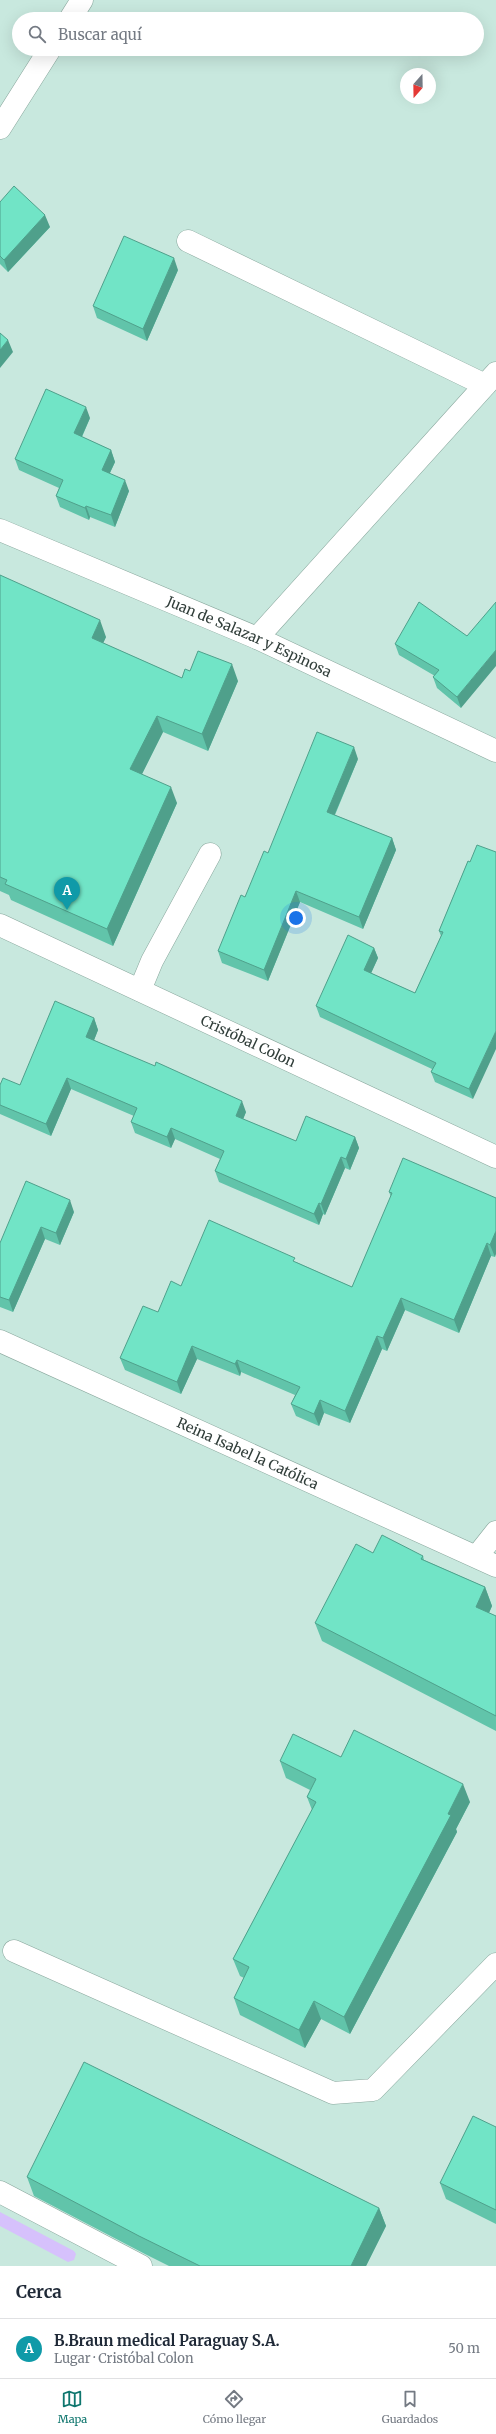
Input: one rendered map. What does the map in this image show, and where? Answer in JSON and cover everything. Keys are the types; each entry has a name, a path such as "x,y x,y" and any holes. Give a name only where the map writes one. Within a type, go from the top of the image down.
{"street":[{"path":"74,12 82,0"},
{"path":"0,128 46,56"},
{"path":"188,241 490,379 256,638"},
{"name":"Juan de Salazar y Espinosa","path":"0,530 256,638 496,750"},
{"path":"140,990 152,961 210,854"},
{"name":"Cristóbal Colon","path":"0,925 496,1157"},
{"name":"Reina Isabel la Católica","path":"0,1341 477,1556 496,1566"},
{"path":"477,1556 496,1532"},
{"path":"14,1951 333,2093 373,2090 496,1964"},
{"path":"0,2192 126,2263"}],"shaded area":[{"path":"0,2212 74,2251 76,2254 74,2260 68,2262 0,2226"}],"building":[{"path":"14,186 45,215 4,260 0,256 0,202"},
{"path":"124,236 174,258 143,329 93,306"},
{"path":"0,333 8,340 0,350"},
{"path":"46,389 86,407 74,433 111,450 102,470 125,480 111,515 86,506 85,508 56,496 63,480 15,459"},
{"path":"0,575 100,620 92,638 182,678 185,669 190,671 198,651 232,664 202,734 157,716 130,769 171,787 107,929 5,884 7,880 0,877"},
{"path":"419,602 467,636 496,602 496,650 457,697 433,677 439,670 395,644"},
{"path":"317,732 354,747 327,812 392,838 359,917 296,891 264,970 218,951 241,895 245,897 264,851 268,853"},
{"path":"477,845 496,852 496,1031 469,1089 431,1072 436,1063 316,1006 348,935 374,948 364,970 415,993 443,932 439,931 468,861 470,862"},
{"path":"55,1001 94,1018 86,1037 155,1066 156,1062 242,1101 236,1116 296,1141 306,1116 355,1137 346,1159 341,1157 321,1204 319,1203 314,1214 215,1171 224,1151 171,1128 167,1137 131,1122 137,1108 67,1078 46,1124 0,1105 0,1085 3,1078 20,1085"},
{"path":"403,1158 496,1198 496,1231 490,1245 487,1243 454,1320 401,1298 383,1338 377,1336 345,1411 320,1400 314,1414 291,1404 300,1387 237,1360 235,1364 192,1346 177,1382 120,1358 143,1306 158,1312 171,1281 181,1286 209,1220 295,1258 293,1261 352,1287 392,1193 389,1192"},
{"path":"26,1181 70,1200 56,1233 41,1227 9,1300 0,1297 0,1243"},
{"path":"382,1535 423,1556 421,1559 485,1587 476,1607 496,1616 496,1716 315,1623 356,1544 373,1553"},
{"path":"354,1730 463,1784 448,1814 451,1815 344,2017 314,2001 299,2030 234,1998 249,1967 233,1959 316,1802 307,1797 316,1779 280,1761 293,1734 341,1757"},
{"path":"84,2062 379,2208 351,2266 200,2266 139,2236 27,2177"},
{"path":"473,2116 496,2127 496,2210 440,2183"}],"place":[{"name":"B.Braun medical Paraguay S.A.","path":"67,910"}]}
